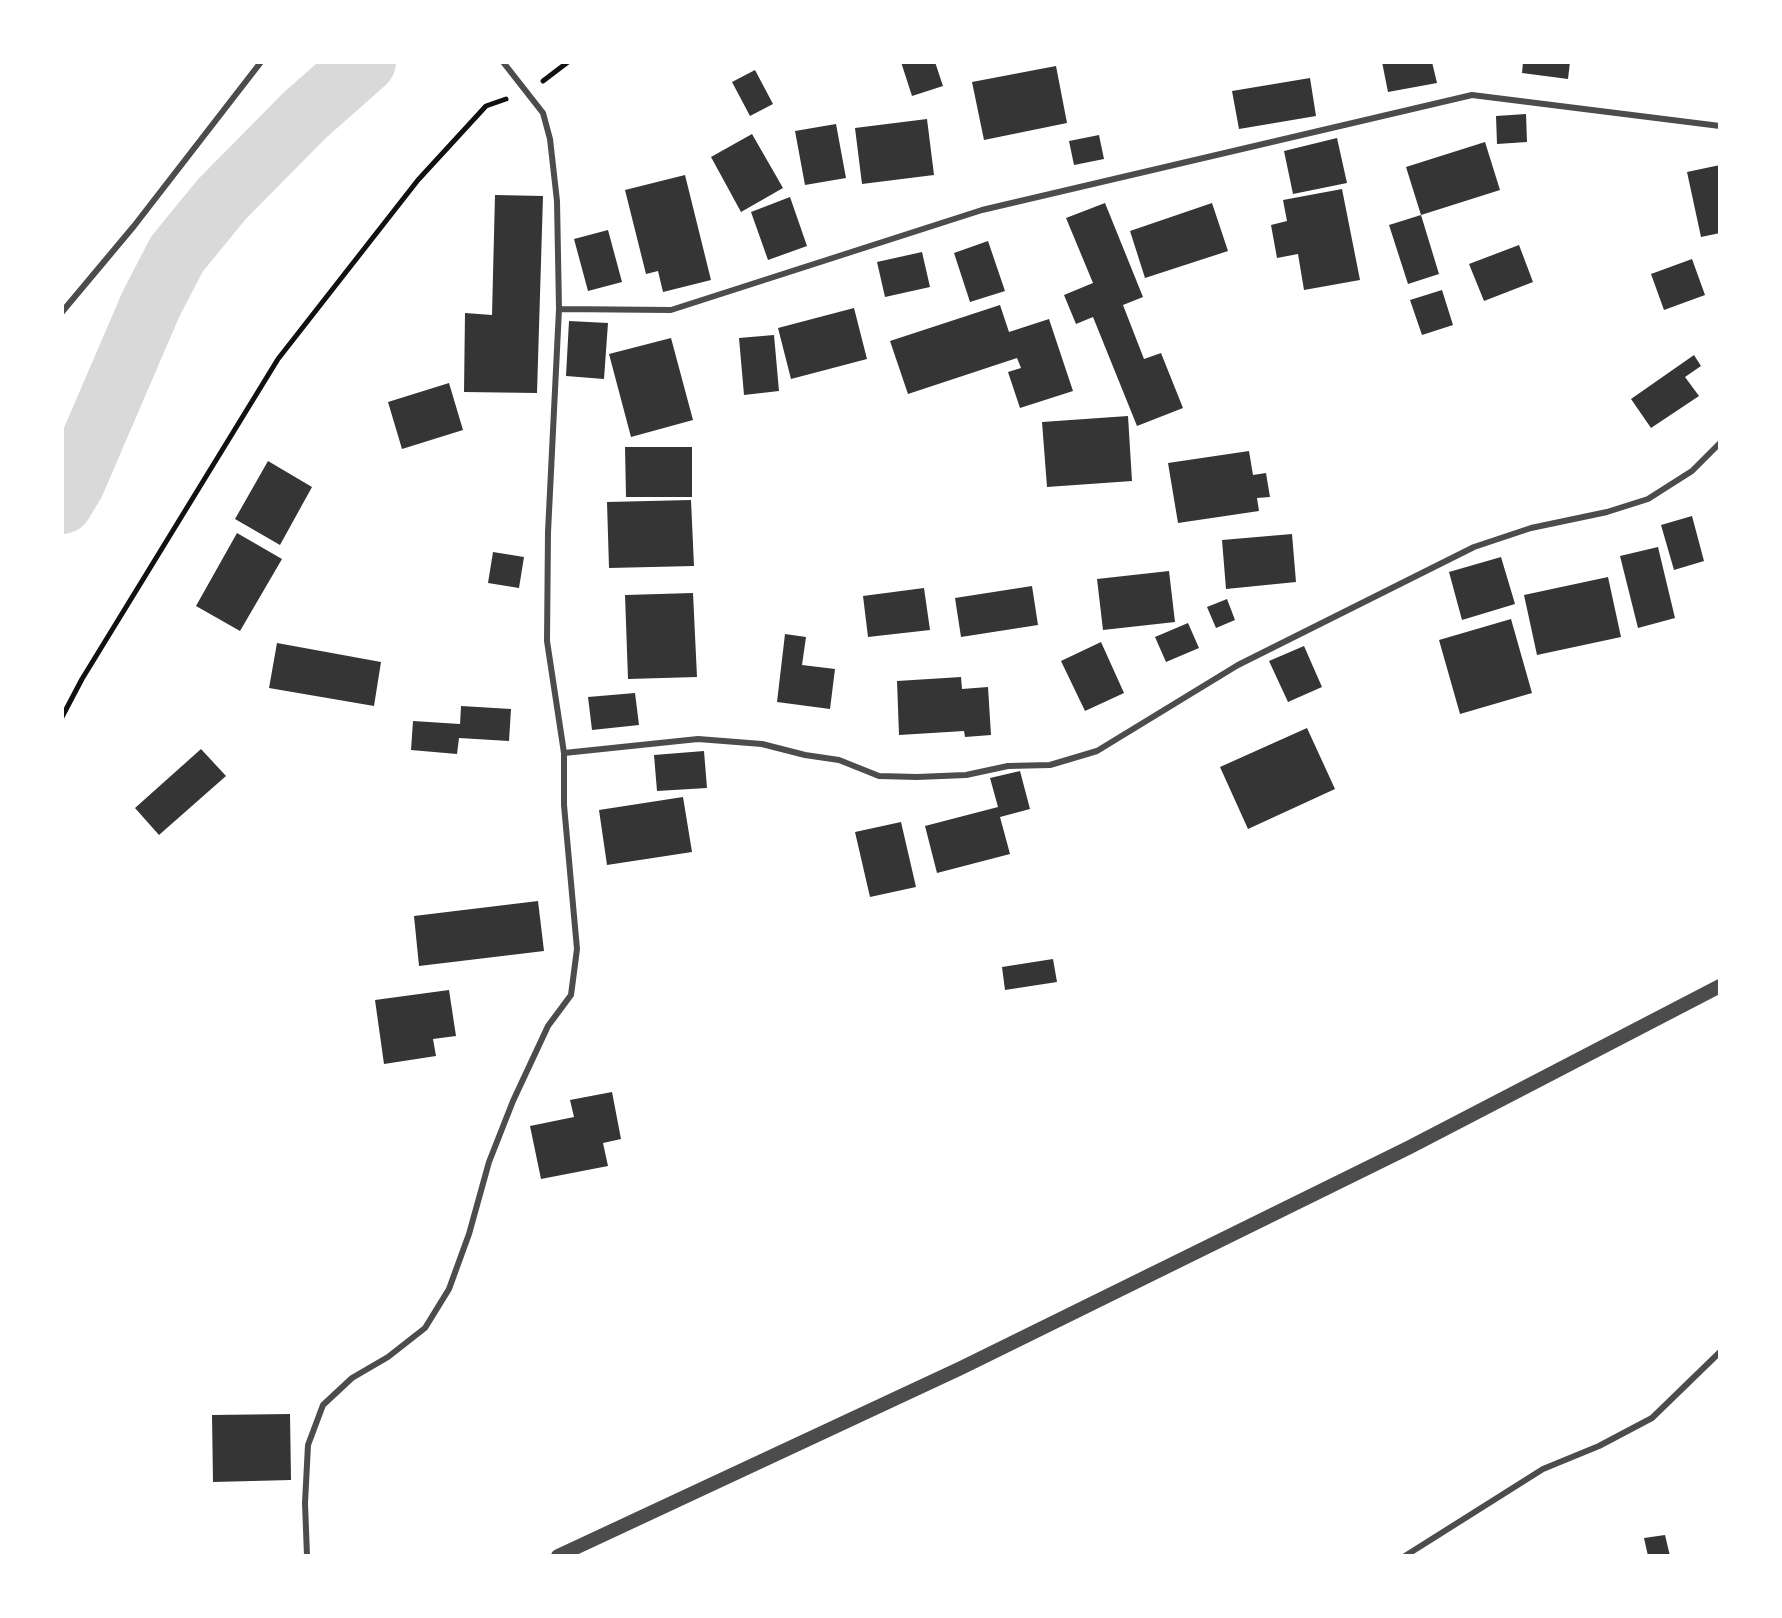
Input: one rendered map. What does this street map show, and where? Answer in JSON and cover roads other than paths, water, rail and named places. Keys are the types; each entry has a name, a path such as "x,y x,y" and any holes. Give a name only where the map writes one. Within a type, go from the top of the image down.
{"street":[{"path":"558,1556 961,1368 1408,1148 1720,986"}],"lane":[{"path":"62,312 134,226 261,62"},
{"path":"307,1556 305,1503 308,1445 323,1405 352,1378 388,1357 425,1328 449,1289 469,1234 489,1162 513,1101 548,1026 571,995 577,949 564,805 564,753 547,641 548,532 559,309 557,201 550,139 543,113 529,91 503,62"},
{"path":"559,309 671,310 982,210 1472,95 1720,126"},
{"path":"564,753 698,739 762,744 839,760 879,776 954,775 1008,766 1050,765 1097,751 1238,665 1474,547 1531,528 1607,512 1648,499 1692,471 1720,443"},
{"path":"1405,1556 1543,1469 1599,1446 1652,1418 1720,1352"}],"waterway":[{"path":"62,503 74,483 151,304 177,254 222,199 305,115 365,62"}]}
